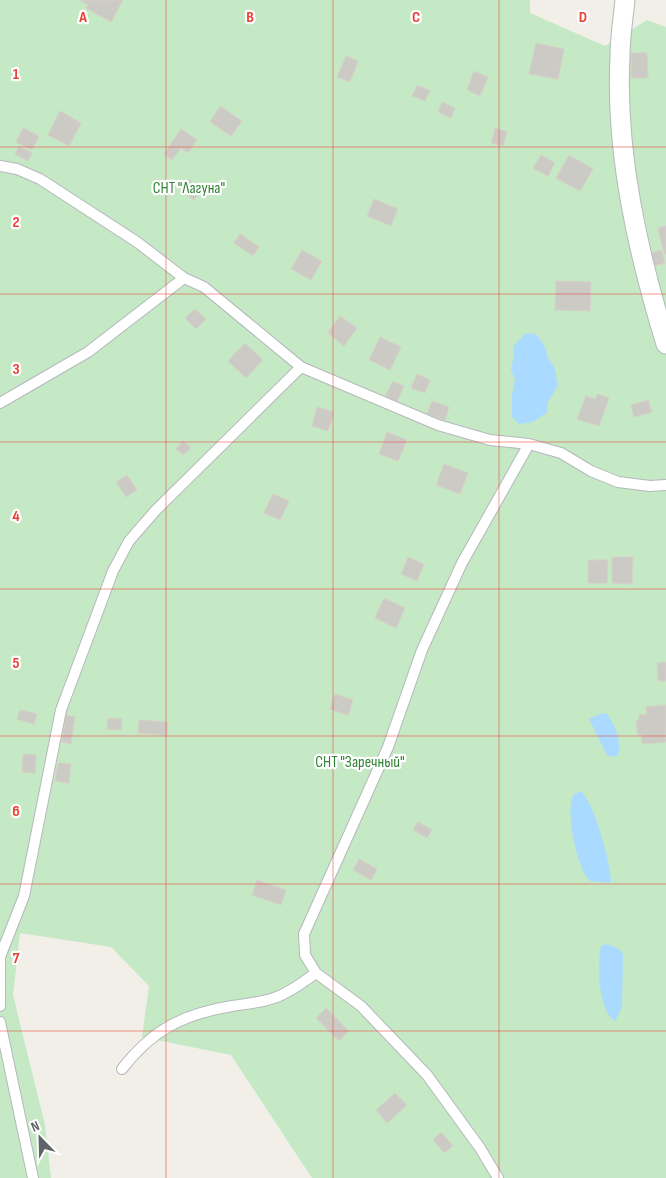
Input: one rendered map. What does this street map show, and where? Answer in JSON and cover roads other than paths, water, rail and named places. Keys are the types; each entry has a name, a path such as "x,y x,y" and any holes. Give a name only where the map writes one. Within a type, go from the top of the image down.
{"street":[{"path":"625,0 620,58 623,146 632,212 666,344"}],"lane":[{"path":"0,166 17,168 40,179 137,242 184,278 204,287 301,368 438,425 490,440 529,444 561,453 591,471 618,482 650,486 666,485"},
{"path":"0,403 88,352 184,278"},
{"path":"0,1006 0,957 24,896 61,710 113,570 129,542 156,510 301,368"},
{"path":"498,1178 480,1148 426,1075 361,1006 316,973 305,955 304,934 384,755 426,641 462,563 529,444"},
{"path":"122,1069 139,1047 159,1031 185,1017 220,1008 266,1000 287,993 316,973"},
{"path":"0,1022 33,1178"}],"water":[{"path":"532,333 538,336 546,349 547,356 554,366 558,385 548,402 547,412 533,422 519,424 512,417 512,395 515,379 511,370 514,355 513,347 525,334"},
{"path":"602,713 607,714 610,718 618,739 618,755 613,757 607,755 589,719"},
{"path":"581,791 591,808 601,834 610,873 611,882 609,883 590,881 585,875 577,852 573,838 570,812 574,794"},
{"path":"607,944 619,949 623,954 622,1008 615,1021 609,1016 605,1008 600,986 599,964 601,946"}],"park label":[{"name":"СНТ \"Лагуна\"","path":"189,188"},
{"name":"СНТ \"Заречный\"","path":"360,762"}]}
